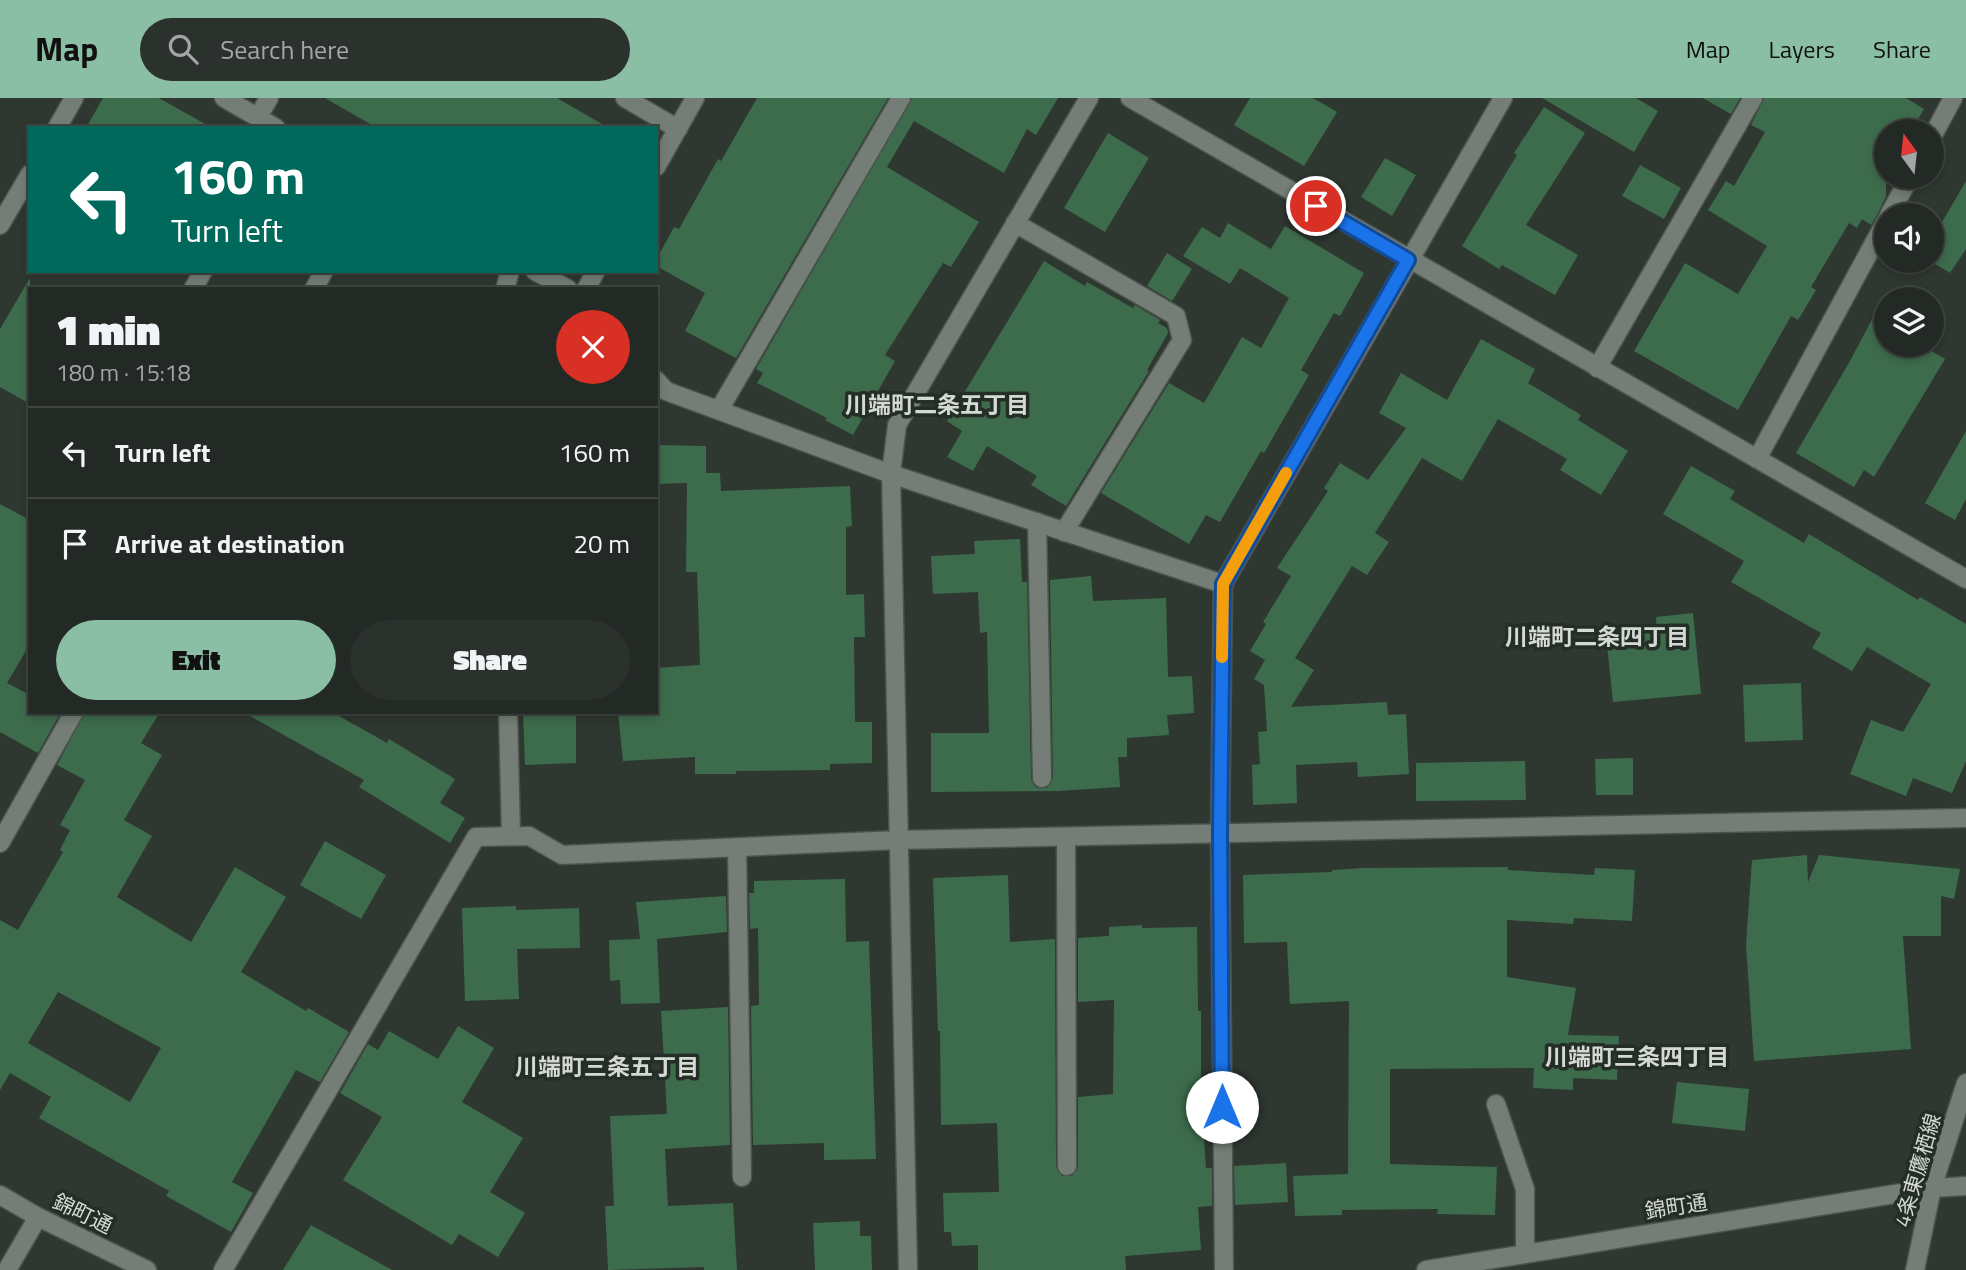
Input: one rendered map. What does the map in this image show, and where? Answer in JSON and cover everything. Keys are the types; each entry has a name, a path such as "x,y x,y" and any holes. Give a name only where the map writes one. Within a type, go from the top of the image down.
{"street":[{"path":"58,126 74,98"},
{"path":"224,98 273,126"},
{"path":"258,117 269,98"},
{"path":"625,98 678,129"},
{"path":"658,164 695,98"},
{"path":"719,410 901,98"},
{"path":"908,1270 891,474 897,425 1089,98"},
{"path":"1130,98 1966,579"},
{"path":"1224,1270 1220,835 1223,584 1503,98"},
{"path":"1597,368 1752,98"},
{"path":"1942,119 1953,98"},
{"path":"0,225 28,177"},
{"path":"1016,223 1176,316 1182,340 1064,531"},
{"path":"1757,459 1874,243"},
{"path":"539,273 564,287"},
{"path":"658,382 666,391 891,474 1223,584"},
{"path":"1037,522 1042,778"},
{"path":"0,843 73,714"},
{"path":"508,714 510,836"},
{"path":"223,1270 476,838 529,836 562,855 898,840 1966,818"},
{"path":"1066,838 1067,1166"},
{"path":"737,848 742,1177"},
{"name":"4条東鷹栖線","path":"1915,1270 1932,1188 1966,1083"},
{"path":"1496,1104 1525,1189 1525,1254"},
{"name":"錦町通","path":"1426,1270 1932,1188 1966,1186"},
{"name":"錦町通","path":"0,1195 38,1217 147,1270"},
{"path":"7,1270 38,1217"}],"building":[{"path":"103,98 159,98 208,126 87,126"},
{"path":"325,98 557,98 606,126 374,126"},
{"path":"757,98 888,98 736,358 685,331 705,293 658,267 658,256 674,227 679,229 718,159 721,161"},
{"path":"912,98 1058,98 1036,135 1027,129 1004,173 914,121 887,167 979,222 951,267 943,263 885,355 895,361 853,435 825,420 827,418 757,383 763,373 756,369"},
{"path":"1250,98 1313,98 1337,112 1304,166 1234,125"},
{"path":"1542,98 1636,98 1658,111 1634,152"},
{"path":"1703,98 1740,98 1731,114"},
{"path":"1764,98 1906,98 1924,109 1918,119 1874,119 1874,189 1886,189 1886,196 1883,203 1874,203 1874,220 1871,225 1862,219 1857,228 1849,223 1811,287 1816,290 1798,320 1791,316 1738,410 1634,351 1685,263 1738,294 1767,246 1708,210 1726,181 1734,186 1765,132 1751,125"},
{"path":"1544,107 1585,133 1526,225 1578,255 1555,295 1502,265 1499,269 1462,246 1517,155 1514,153"},
{"path":"1108,133 1149,158 1105,232 1064,208"},
{"path":"1385,158 1416,175 1392,216 1361,197"},
{"path":"1640,165 1681,188 1664,219 1622,196"},
{"path":"1966,181 1966,249 1950,273 1944,269 1944,219"},
{"path":"1228,223 1271,249 1285,226 1364,273 1340,316 1334,313 1301,370 1309,375 1220,522 1206,515 1189,544 1101,493 1169,383 1204,403 1242,337 1261,348 1289,298 1240,268 1230,284 1183,256 1202,227 1220,238"},
{"path":"1167,253 1192,269 1172,301 1147,286"},
{"path":"1044,261 1085,286 1087,282 1133,308 1135,305 1160,320 1158,323 1167,328 1168,333 1147,370 1149,371 1066,506 1031,485 1037,476 987,446 973,471 947,457 962,431 947,421"},
{"path":"30,278 28,403 0,387 0,329"},
{"path":"1874,316 1874,357 1945,359 1874,477 1864,470 1854,487 1796,453"},
{"path":"1481,339 1535,369 1528,383 1581,415 1578,420 1628,451 1601,495 1560,470 1567,459 1498,419 1462,481 1422,458 1375,533 1389,542 1367,575 1352,566 1295,658 1314,670 1291,707 1387,702 1388,715 1406,714 1409,774 1358,777 1357,762 1296,765 1297,803 1253,805 1252,765 1260,764 1258,732 1267,731 1264,685 1254,679 1265,660 1250,651 1266,624 1263,622 1291,576 1277,568 1328,491 1324,488 1340,463 1368,480 1406,428 1379,413 1401,373 1447,400"},
{"path":"1966,431 1966,499 1955,520 1925,503"},
{"path":"658,445 706,446 706,473 720,473 721,491 850,486 852,526 846,527 846,595 864,594 865,637 854,637 855,722 872,722 872,763 830,764 830,770 695,774 695,757 623,761 618,714 658,714 658,668 700,665 697,572 686,572 687,483 658,484"},
{"path":"1691,466 1735,491 1730,499 1804,543 1809,534 1918,600 1920,597 1966,624 1966,761 1952,793 1913,778 1906,796 1850,774 1871,720 1903,732 1931,684 1867,647 1852,671 1812,648 1821,633 1731,582 1744,561 1663,514"},
{"path":"0,504 28,519 28,647 7,683 28,694 28,714 60,714 38,753 0,732"},
{"path":"1020,539 1022,582 1027,582 1031,778 1037,788 1047,788 1053,778 1050,580 1091,576 1093,601 1166,598 1168,677 1192,676 1194,713 1167,715 1169,735 1127,738 1127,757 1118,757 1120,787 1057,791 931,792 931,733 989,733 987,632 980,633 978,592 933,594 931,556 975,554 974,541"},
{"path":"1693,613 1701,694 1613,702 1606,636 1657,632 1656,617"},
{"path":"1801,683 1803,740 1745,742 1743,685"},
{"path":"84,714 159,714 141,743 162,755 124,820 152,836 117,897 191,942 235,867 286,897 241,972 306,1011 308,1008 349,1032 320,1082 296,1070 232,1182 253,1193 231,1232 166,1196 169,1191 39,1118 51,1097 10,1073 0,1090 0,920 18,930 63,852 60,850 70,830 60,825 85,780 57,765","holes":["58,992 161,1048 130,1102 28,1043"]},
{"path":"247,714 336,714 387,743 389,739 455,779 440,803 465,818 450,843 359,787 364,780"},
{"path":"523,714 576,714 576,763 525,765"},
{"path":"1633,758 1633,795 1596,795 1595,759"},
{"path":"1525,761 1526,800 1416,801 1416,763"},
{"path":"325,841 386,875 361,919 300,885"},
{"path":"1807,855 1808,882 1819,855 1960,869 1954,899 1941,896 1941,936 1903,936 1911,1049 1754,1061 1746,945 1752,860"},
{"path":"1508,867 1508,870 1594,875 1595,868 1635,870 1632,921 1574,918 1573,924 1507,920 1507,977 1576,988 1568,1035 1619,1036 1617,1080 1573,1078 1573,1090 1533,1088 1534,1068 1390,1069 1390,1164 1497,1167 1495,1215 1437,1214 1438,1209 1342,1210 1342,1215 1295,1216 1293,1176 1348,1174 1349,1001 1290,1004 1287,942 1244,943 1243,875 1332,872 1363,868"},
{"path":"1008,875 1010,942 1055,939 1056,1166 1062,1176 1072,1176 1078,1167 1078,1097 1113,1094 1114,1000 1078,1002 1078,938 1109,936 1109,927 1197,927 1201,1098 1206,1168 1212,1168 1212,1206 1198,1207 1201,1250 1125,1256 1126,1270 978,1270 978,1245 952,1246 951,1232 944,1232 943,1193 999,1192 997,1123 941,1125 933,878"},
{"path":"845,879 846,942 869,941 876,1159 824,1160 824,1143 753,1145 751,1006 759,1005 758,928 750,929 749,893 754,893 754,881"},
{"path":"726,896 727,932 657,939 660,1003 621,1004 620,980 610,981 609,940 640,939 636,902"},
{"path":"516,906 516,910 579,908 580,948 517,949 519,999 465,1001 462,908"},
{"path":"728,1007 730,1145 665,1149 668,1206 733,1203 737,1270 704,1270 704,1267 608,1270 605,1206 614,1206 610,1116 667,1114 661,1011"},
{"path":"458,1026 494,1048 462,1102 523,1138 490,1192 525,1213 498,1257 459,1234 452,1245 343,1180 382,1117 340,1093 368,1044 378,1050 389,1031 438,1059"},
{"path":"1677,1082 1749,1089 1745,1131 1672,1123"},
{"path":"1286,1163 1288,1202 1235,1205 1234,1166"},
{"path":"860,1221 860,1236 871,1236 872,1270 815,1270 813,1223"},
{"path":"311,1225 392,1270 283,1270"}],"slow traffic":[{"path":"1222,657 1223,584 1286,473"}],"district":[{"name":"川端町二条五丁目","path":"937,404"},
{"name":"川端町二条四丁目","path":"1597,636"},
{"name":"川端町三条四丁目","path":"1637,1056"},
{"name":"川端町三条五丁目","path":"607,1066"}],"route":[{"path":"1222,1107 1220,835 1223,584 1408,260 1316,206"}]}
